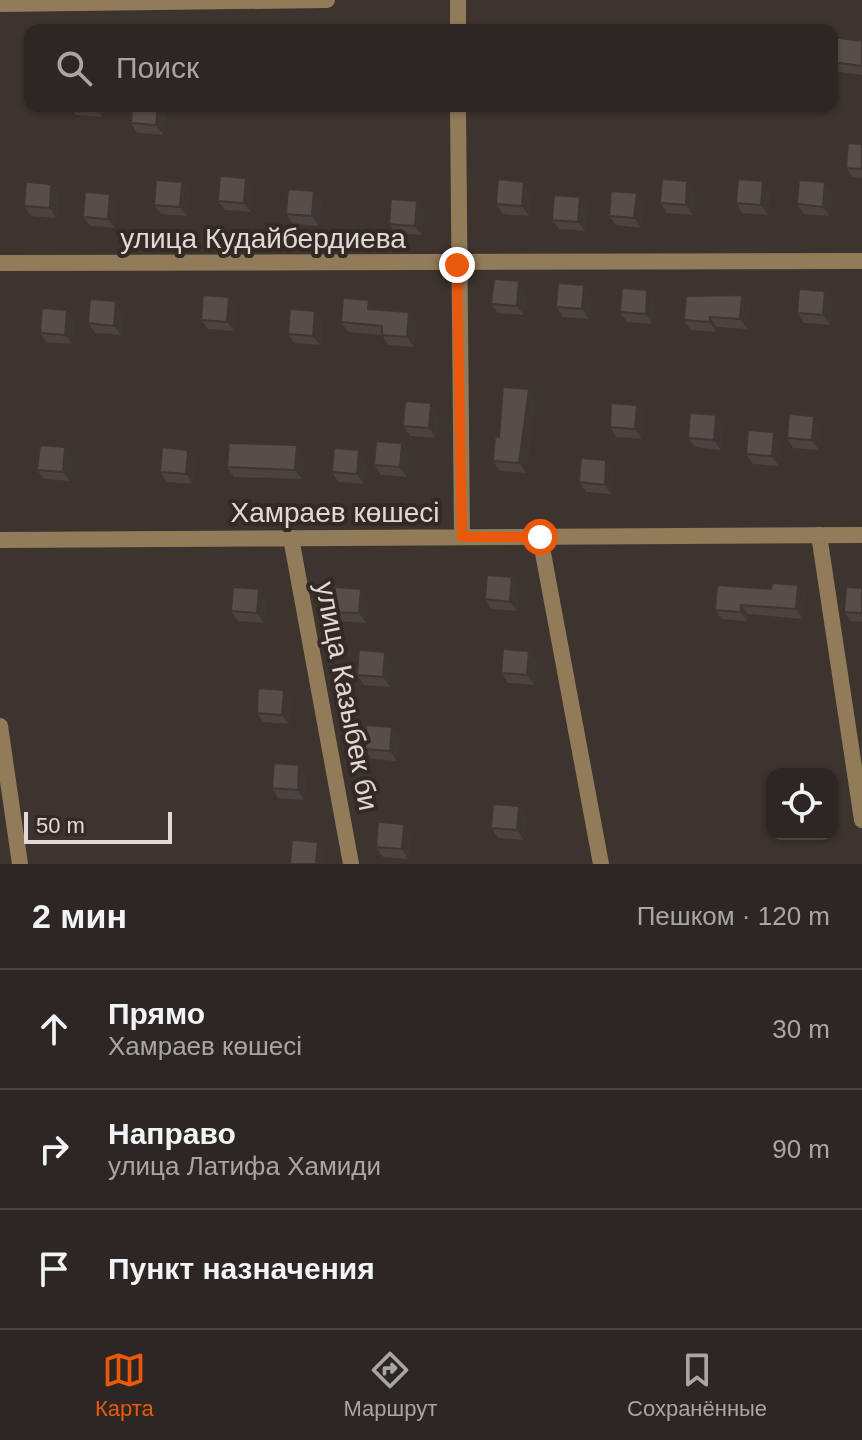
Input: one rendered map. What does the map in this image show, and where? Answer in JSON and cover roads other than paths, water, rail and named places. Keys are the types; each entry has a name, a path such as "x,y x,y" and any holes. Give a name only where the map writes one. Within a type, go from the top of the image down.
{"street":[{"path":"3,6 327,0"},
{"path":"458,0 458,24"},
{"path":"458,112 457,265 462,537"},
{"name":"улица Кудайбердиева","path":"0,263 457,265 862,261"},
{"path":"819,535 862,820"},
{"name":"Хамраев көшесі","path":"0,540 862,535"},
{"path":"540,537 601,864"},
{"name":"улица Казыбек би","path":"291,538 351,864"},
{"path":"0,726 20,864"}]}
